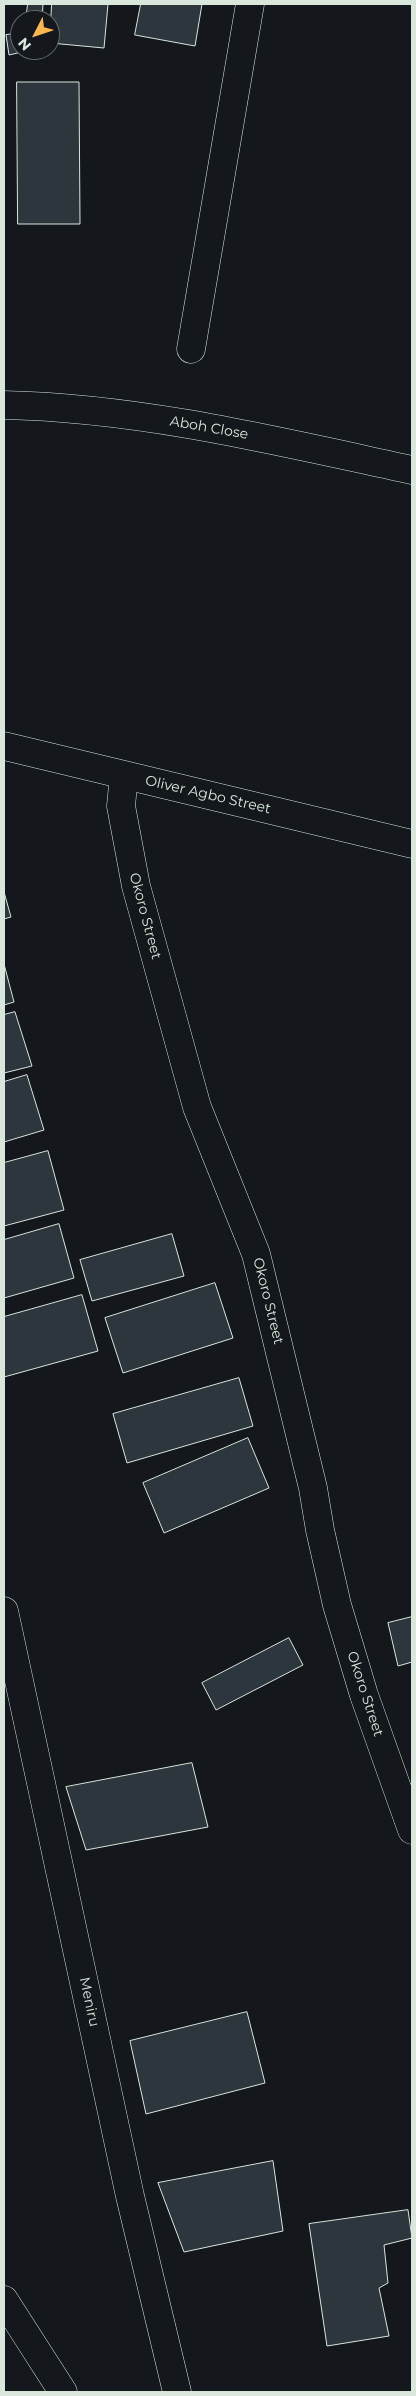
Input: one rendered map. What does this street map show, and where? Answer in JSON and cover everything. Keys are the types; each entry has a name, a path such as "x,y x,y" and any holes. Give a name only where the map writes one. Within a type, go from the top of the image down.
{"street":[{"path":"191,349 250,4"},
{"name":"Aboh Close","path":"4,405 88,409 159,419 284,442 412,470"},
{"name":"Oliver Agbo Street","path":"4,746 412,844"},
{"name":"Okoro Street","path":"124,775 121,806 136,886 197,1108 256,1254 313,1488 320,1530 337,1605 364,1695 412,1830"},
{"name":"Meniru","path":"4,1611 130,2196 177,2392"},
{"path":"4,2300 63,2392"}],"building":[{"path":"28,4 43,4 43,10 27,10"},
{"path":"52,4 108,4 104,48 60,44 60,10 52,10"},
{"path":"141,4 202,4 195,46 135,35"},
{"path":"10,34 9,55 6,35"},
{"path":"17,82 79,82 80,224 18,224"},
{"path":"4,892 11,917 4,919"},
{"path":"4,964 14,1002 4,1005"},
{"path":"15,1012 32,1066 4,1073 4,1015"},
{"path":"27,1075 44,1130 4,1142 4,1082"},
{"path":"48,1151 64,1210 4,1226 4,1163"},
{"path":"59,1224 74,1278 4,1298 4,1240"},
{"path":"172,1234 184,1276 92,1301 80,1260"},
{"path":"215,1283 233,1338 123,1373 105,1318"},
{"path":"82,1295 98,1351 4,1377 4,1317"},
{"path":"239,1378 253,1426 127,1463 113,1414"},
{"path":"248,1438 269,1488 164,1533 143,1483"},
{"path":"412,1617 412,1662 398,1666 388,1623"},
{"path":"289,1638 303,1665 216,1710 202,1683"},
{"path":"192,1763 208,1827 86,1850 66,1787"},
{"path":"247,2012 265,2083 146,2114 130,2041"},
{"path":"273,2161 283,2231 184,2252 158,2183"},
{"path":"408,2210 412,2238 384,2245 388,2283 379,2288 389,2336 327,2346 309,2224"}]}
